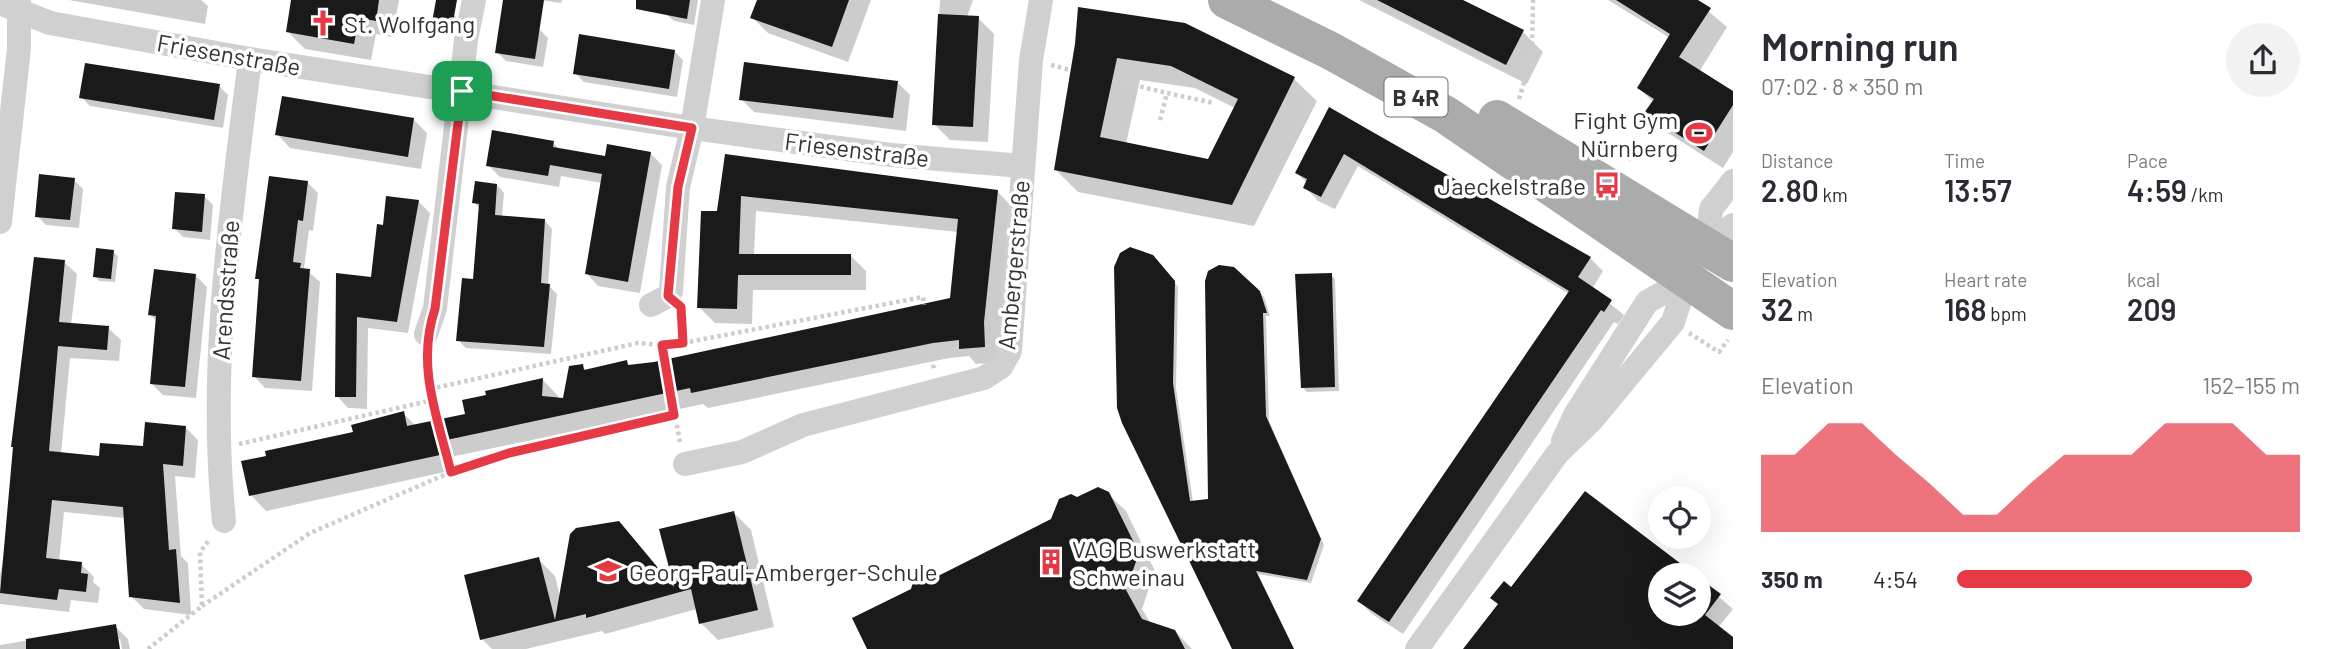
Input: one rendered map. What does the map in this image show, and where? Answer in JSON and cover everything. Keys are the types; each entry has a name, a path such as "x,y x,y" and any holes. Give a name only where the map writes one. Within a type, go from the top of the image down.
{"main road":[{"name":"B 4R","path":"1227,0 1331,51 1446,115 1687,279 1731,325"},
{"name":"B 4R","path":"1277,0 1466,101 1724,245"}],"street":[{"path":"426,334 435,309 466,40 474,0"},
{"path":"660,301 713,0"},
{"name":"Ambergerstraße","path":"685,464 742,452 803,425 967,383 1001,367 1010,351 1031,60 1041,0"},
{"path":"0,222 19,48 13,4"},
{"name":"Friesenstraße","path":"13,4 50,23 250,59 692,128 891,155 1022,166"},
{"name":"Arendsstraße","path":"224,522 216,449 223,274 250,59"},
{"path":"1417,649 1557,454 1591,421 1673,322 1687,279 1724,245 1711,209 1733,181"}],"path":[{"path":"1518,103 1532,55 1533,0"},
{"path":"1113,80 1214,103"},
{"path":"1160,120 1167,93"},
{"path":"430,389 638,343 683,343 923,298 924,305"},
{"path":"660,301 681,307 683,343"},
{"path":"1719,352 1731,325"},
{"path":"426,334 430,389 451,472"},
{"path":"148,649 202,606 310,533 451,472 509,453 674,415 662,345"},
{"path":"216,449 433,400"},
{"path":"202,606 200,552 224,522"}],"building":[{"name":"St. Wolfgang","path":"291,0 379,0 376,21 359,18 354,44 286,32"},
{"path":"436,0 457,0 451,33 431,28"},
{"path":"503,0 544,0 535,59 495,53"},
{"path":"636,0 690,0 687,19 636,9"},
{"path":"757,0 849,0 832,47 750,18"},
{"path":"1377,0 1463,0 1524,30 1506,65"},
{"path":"1616,0 1698,0 1711,8 1679,57 1733,91 1733,105 1704,151 1644,113 1654,99 1637,88 1670,34"},
{"path":"1078,7 1185,23 1295,77 1232,205 1054,170 1075,44","holes":["1117,58 1171,66 1238,99 1208,159 1100,137"]},
{"path":"938,14 979,16 973,127 932,125"},
{"path":"579,34 675,50 669,89 573,74"},
{"path":"744,62 898,81 893,118 739,100"},
{"path":"85,63 220,84 214,120 79,98"},
{"path":"282,96 414,118 408,157 275,135"},
{"path":"1329,107 1591,257 1578,277 1612,300 1604,312 1601,310 1389,622 1357,601 1569,291 1344,154 1321,197 1303,188 1307,179 1295,173"},
{"path":"492,130 554,141 553,147 605,156 607,144 651,152 628,282 585,274 602,174 550,165 548,176 486,166"},
{"path":"725,154 998,190 984,322 985,347 959,349 959,340 933,343 691,393 690,388 437,442 440,455 249,496 241,461 266,456 265,451 353,432 351,425 404,411 407,426 465,414 462,400 486,395 485,391 543,378 542,396 563,398 569,366 583,364 584,370 627,360 628,365 654,362 950,298 958,219 741,196 739,254 851,254 851,275 738,275 737,309 697,308 701,211 717,211"},
{"path":"39,174 75,178 70,220 35,217"},
{"path":"269,176 308,181 303,221 298,220 293,262 301,263 300,268 310,269 301,381 252,377 259,279 255,279"},
{"path":"475,181 497,184 495,215 545,219 541,283 550,284 544,347 456,341 462,278 473,279 479,204 472,203"},
{"path":"175,192 205,194 202,232 172,229"},
{"path":"386,196 419,200 397,322 357,317 356,397 335,397 336,273 371,277 377,224 383,225"},
{"path":"1130,247 1153,255 1175,281 1173,383 1190,501 1208,499 1205,281 1208,271 1219,265 1234,267 1260,291 1267,313 1263,313 1266,416 1321,539 1307,580 1256,571 1294,649 1232,649 1122,423 1117,408 1114,267 1120,253"},
{"path":"96,248 114,250 111,279 93,277"},
{"path":"34,257 65,260 59,322 109,326 107,350 58,346 49,451 99,456 100,443 143,446 145,422 186,426 183,466 163,464 169,550 176,549 180,603 129,597 123,507 52,500 46,558 82,562 81,573 88,574 86,592 59,589 57,600 0,593 11,447"},
{"path":"154,269 196,274 185,387 150,384 156,316 148,315"},
{"path":"1332,273 1335,387 1301,388 1295,274"},
{"name":"VAG Buswerkstatt Schweinau","path":"1098,487 1109,492 1139,553 1126,590 1142,619 1175,630 1185,649 867,649 852,618 911,589 914,578 928,570 940,575 1051,519 1059,499 1071,494 1077,497"},
{"path":"1585,491 1648,539 1648,549 1661,549 1680,563 1648,563 1648,626 1711,626 1711,620 1733,637 1733,649 1463,649 1498,604 1490,598 1504,581 1511,587"},
{"path":"734,511 758,610 699,624 691,589 586,618 586,614 480,640 464,575 539,557 555,620 570,534 576,528 619,521 674,587 659,529"},
{"path":"1711,587 1721,594 1711,607"},
{"path":"116,624 120,649 26,649 26,639"}],"place":[{"name":"St. Wolfgang","path":"323,23"},
{"name":"Fight Gym Nürnberg","path":"1699,133"},
{"name":"Jaeckelstraße","path":"1607,185"},
{"name":"VAG Buswerkstatt Schweinau","path":"1051,562"},
{"name":"Georg-Paul-Amberger-Schule","path":"608,571"}],"route":[{"path":"462,91 692,128 678,187 673,227 671,291 668,296 681,307 683,343 662,345 674,415 509,453 451,472 427,375 426,334 435,309 462,91"}]}
